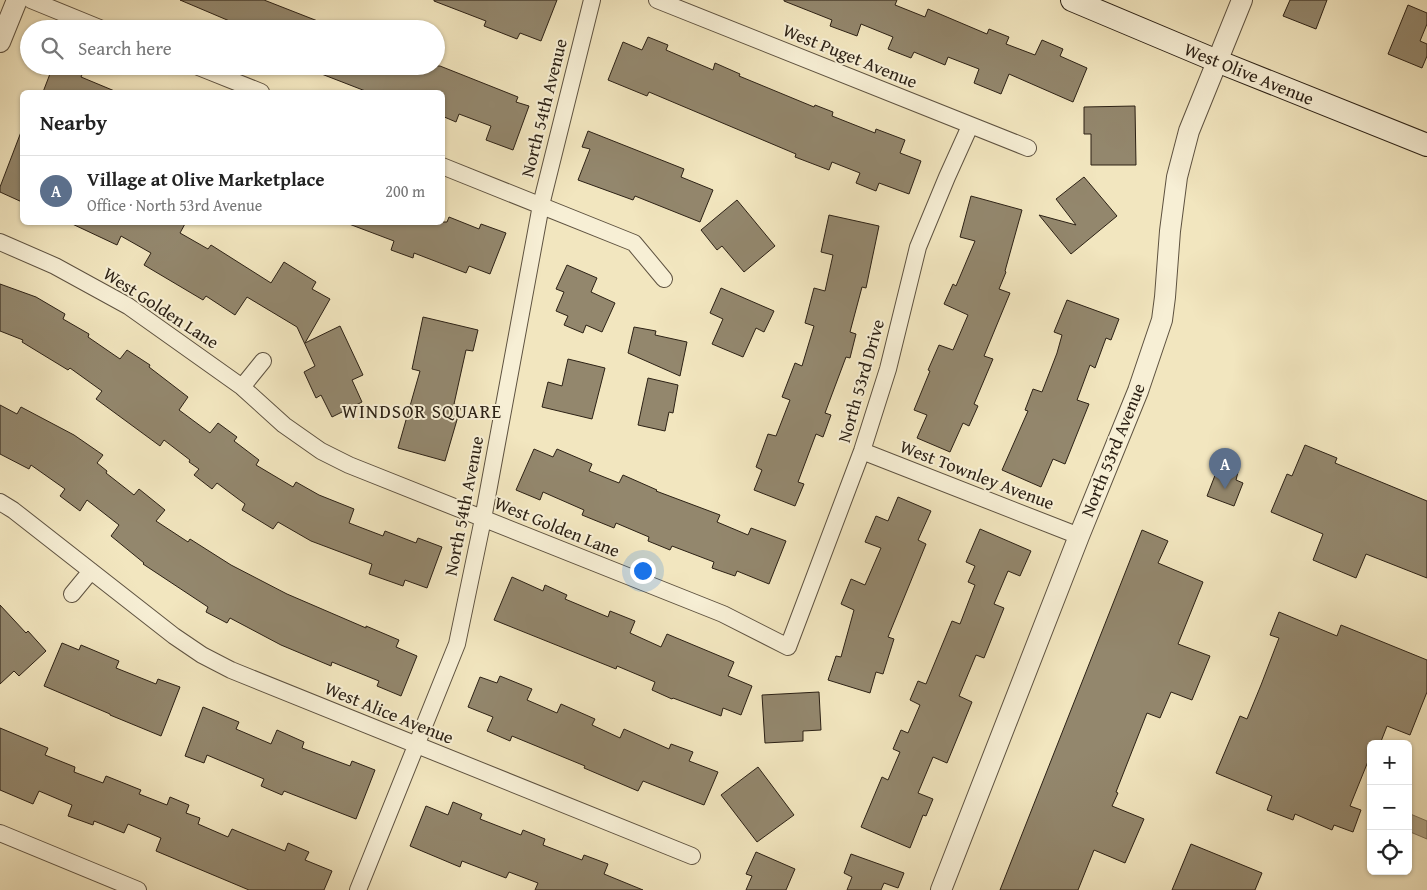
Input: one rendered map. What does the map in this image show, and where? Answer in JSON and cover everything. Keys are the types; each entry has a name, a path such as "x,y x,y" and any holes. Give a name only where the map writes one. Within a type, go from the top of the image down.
{"main road":[{"name":"West Olive Avenue","path":"1072,0 1217,62 1427,145"}],"street":[{"path":"0,42 17,0"},
{"path":"31,0 80,20"},
{"name":"North 54th Avenue","path":"358,890 457,644 483,519 541,205 592,0"},
{"name":"West Puget Avenue","path":"657,0 1028,148"},
{"name":"North 53rd Avenue","path":"941,890 1079,536 1138,391 1162,320 1177,177 1189,131 1242,0"},
{"path":"218,75 256,90"},
{"name":"North 53rd Drive","path":"788,647 862,451 888,369 918,247 970,126"},
{"path":"445,167 634,243 664,279"},
{"name":"West Golden Lane","path":"0,242 55,266 128,306 242,387 284,424 321,451 349,465 723,614 788,647"},
{"path":"242,387 263,361"},
{"name":"West Townley Avenue","path":"862,451 1079,536"},
{"name":"West Alice Avenue","path":"0,502 14,510 174,636 202,655 231,670 692,856"},
{"path":"72,594 91,571"},
{"path":"0,833 138,890"}],"shaded area":[{"path":"1412,815 1427,821 1427,839 1412,833"}],"building":[{"path":"180,0 264,0 315,20 227,20"},
{"path":"434,0 557,0 541,41 520,33 517,39 484,26 486,21"},
{"path":"784,0 897,0 895,5 925,17 928,9 987,34 989,29 1009,37 1006,44 1035,55 1042,40 1063,49 1060,56 1087,68 1073,102 1009,74 1001,94 974,83 979,69 948,57 945,65 914,52 911,58 888,49 893,37 861,24 857,36 830,26 832,20"},
{"path":"1290,0 1327,0 1316,29 1283,16"},
{"path":"1408,5 1427,13 1427,24 1420,41 1427,44 1427,56 1422,68 1388,54"},
{"path":"648,37 668,45 666,50 713,70 715,63 740,74 739,76 814,107 815,105 833,112 832,116 875,133 876,129 905,140 900,153 921,161 909,194 879,183 876,191 856,183 860,173 832,162 829,170 795,157 796,154 649,92 647,96 608,80 623,42 642,50"},
{"path":"445,68 518,97 516,102 529,106 513,150 486,140 491,126 459,114 456,122 445,117 445,90 363,90 324,75 445,75"},
{"path":"50,75 82,75 81,77 112,90 44,90"},
{"path":"1135,106 1136,165 1091,165 1091,134 1084,134 1084,107"},
{"path":"588,131 684,169 681,177 713,190 700,222 635,196 633,200 578,180 590,149 582,147"},
{"path":"20,135 20,201 0,192 0,187"},
{"path":"1084,177 1117,216 1071,254 1039,215 1076,225 1056,199"},
{"path":"971,196 1022,210 1006,272 999,289 1010,293 984,356 993,359 974,404 978,406 969,426 963,423 950,452 917,438 927,415 914,410 939,345 953,350 968,315 944,304 953,284 956,286 975,241 960,237"},
{"path":"737,200 775,246 744,272 722,246 717,250 701,230"},
{"path":"829,215 879,226 866,288 862,287 850,332 856,334 850,358 846,357 825,413 831,415 823,437 816,434 798,482 804,484 795,506 754,490 762,470 756,467 768,434 776,436 790,400 782,397 795,363 802,366 814,326 805,323 814,288 825,291 833,255 821,252"},
{"path":"449,217 479,229 481,224 506,233 490,274 469,266 466,273 414,253 413,258 391,250 394,241 352,225 445,225 445,222 447,222"},
{"path":"74,225 184,225 180,233 208,249 211,245 271,283 284,262 316,282 312,289 330,299 305,343 340,326 363,375 352,380 362,402 332,417 321,395 316,398 304,372 315,366 297,327 247,297 235,315 206,296 203,300 144,265 151,253 121,236 117,245"},
{"path":"567,265 597,278 591,292 615,303 602,332 586,325 583,333 564,325 568,316 556,311 564,292 556,289"},
{"path":"0,284 36,297 65,314 63,319 89,334 88,337 120,359 127,350 150,365 149,367 188,397 179,410 210,433 218,423 237,437 234,441 259,460 256,465 293,487 296,482 319,495 354,509 349,523 383,536 385,531 416,543 418,538 442,547 427,588 405,580 403,586 369,574 372,564 311,541 278,522 273,529 242,510 245,504 217,483 212,489 194,475 199,469 189,462 190,460 164,440 160,446 96,399 102,391 70,368 68,370 22,342 23,340 0,331"},
{"path":"721,288 774,311 764,332 756,328 743,357 712,344 723,319 710,313"},
{"path":"1067,300 1119,319 1111,340 1106,338 1095,368 1090,365 1077,400 1089,404 1065,464 1053,459 1041,487 1002,470 1028,411 1025,410 1033,389 1042,392 1057,353 1062,335 1054,332"},
{"path":"423,317 478,330 473,351 466,350 454,404 461,406 445,461 398,448 420,371 412,369"},
{"path":"634,327 656,331 655,335 687,342 680,376 628,353"},
{"path":"568,359 605,368 592,419 542,407 548,382 562,386"},
{"path":"648,378 678,385 673,413 669,412 665,431 638,425"},
{"path":"0,405 17,414 21,407 74,435 103,455 97,463 107,471 106,473 134,495 139,489 165,510 156,521 188,542 190,539 231,565 287,594 399,640 396,647 417,656 401,696 377,686 379,681 332,662 331,666 281,645 230,618 227,623 206,612 208,607 143,564 111,536 119,525 87,500 80,511 60,496 65,489 31,465 29,469 0,454"},
{"path":"1305,445 1337,458 1335,463 1427,501 1427,578 1366,554 1356,578 1313,560 1323,534 1271,512 1287,474 1292,476"},
{"path":"534,449 553,457 557,449 592,464 589,471 619,483 623,475 656,491 720,515 717,522 748,535 751,528 786,541 769,584 737,571 735,576 712,568 714,562 672,546 670,550 648,541 649,537 616,523 614,528 582,515 584,510 543,492 540,500 516,490"},
{"path":"1219,465 1238,472 1236,480 1243,483 1234,506 1207,496"},
{"path":"898,497 931,511 918,540 926,544 888,637 894,639 883,674 876,672 870,693 828,680 836,656 841,657 854,610 841,604 851,579 865,585 881,548 865,542 876,516 888,521"},
{"path":"980,529 1031,551 1020,576 1008,571 994,604 1004,608 984,658 976,655 959,696 972,702 947,763 933,757 918,793 933,799 926,816 923,815 910,848 861,827 882,777 888,780 900,752 893,749 901,730 908,733 920,705 910,700 918,681 926,684 952,621 960,624 975,585 968,582 975,566 966,562"},
{"path":"1142,530 1168,541 1158,563 1203,582 1178,644 1210,656 1192,700 1171,692 1160,718 1147,713 1112,806 1144,819 1125,863 1094,850 1078,890 1000,890"},
{"path":"512,577 543,591 545,585 567,595 565,599 608,617 610,611 635,621 630,633 661,647 667,634 734,662 728,676 752,686 741,715 723,708 721,716 672,699 652,690 655,682 617,666 616,669 494,620"},
{"path":"0,605 46,651 19,676 14,671 0,684"},
{"path":"1279,612 1337,636 1341,625 1427,660 1427,692 1410,735 1387,726 1382,740 1367,740 1367,764 1350,806 1361,810 1353,832 1334,825 1332,830 1295,814 1293,820 1267,810 1272,796 1216,773 1240,716 1247,719 1261,685 1279,638 1270,635"},
{"path":"62,643 79,650 81,645 119,661 116,668 156,684 158,679 180,687 161,736 44,686"},
{"path":"500,676 532,689 527,700 557,713 561,704 595,719 592,725 620,738 624,729 669,749 671,744 693,752 689,761 718,772 704,805 643,781 638,791 584,768 585,766 512,736 510,741 487,731 493,717 468,707 480,677 497,683"},
{"path":"819,692 821,730 803,731 803,741 765,743 762,695"},
{"path":"203,707 239,722 236,729 271,744 277,730 304,742 302,748 350,766 352,761 375,770 356,819 284,791 282,795 261,786 264,779 207,755 204,763 185,756"},
{"path":"0,728 48,748 45,755 75,767 74,772 103,783 106,776 141,790 139,794 167,805 170,797 189,805 186,813 200,818 198,824 228,837 232,829 285,851 288,843 309,852 305,860 332,871 324,890 249,890 156,851 161,838 128,824 124,833 94,821 93,825 68,816 72,805 39,791 33,804 0,790"},
{"path":"758,767 794,815 757,842 721,795"},
{"path":"453,802 482,814 480,819 521,835 523,830 545,839 543,845 582,860 584,855 608,864 604,874 643,890 535,890 538,883 509,872 506,878 462,861 460,867 410,846 426,806 448,815"},
{"path":"1191,844 1262,873 1255,890 1172,890"},
{"path":"756,852 795,869 786,890 746,890 752,876 746,874"},
{"path":"851,854 904,873 898,888 884,883 881,890 847,890 852,877 844,873"}],"place":[{"name":"Village at Olive Marketplace","path":"1225,489"}],"district":[{"name":"WINDSOR SQUARE","path":"422,411"}]}
